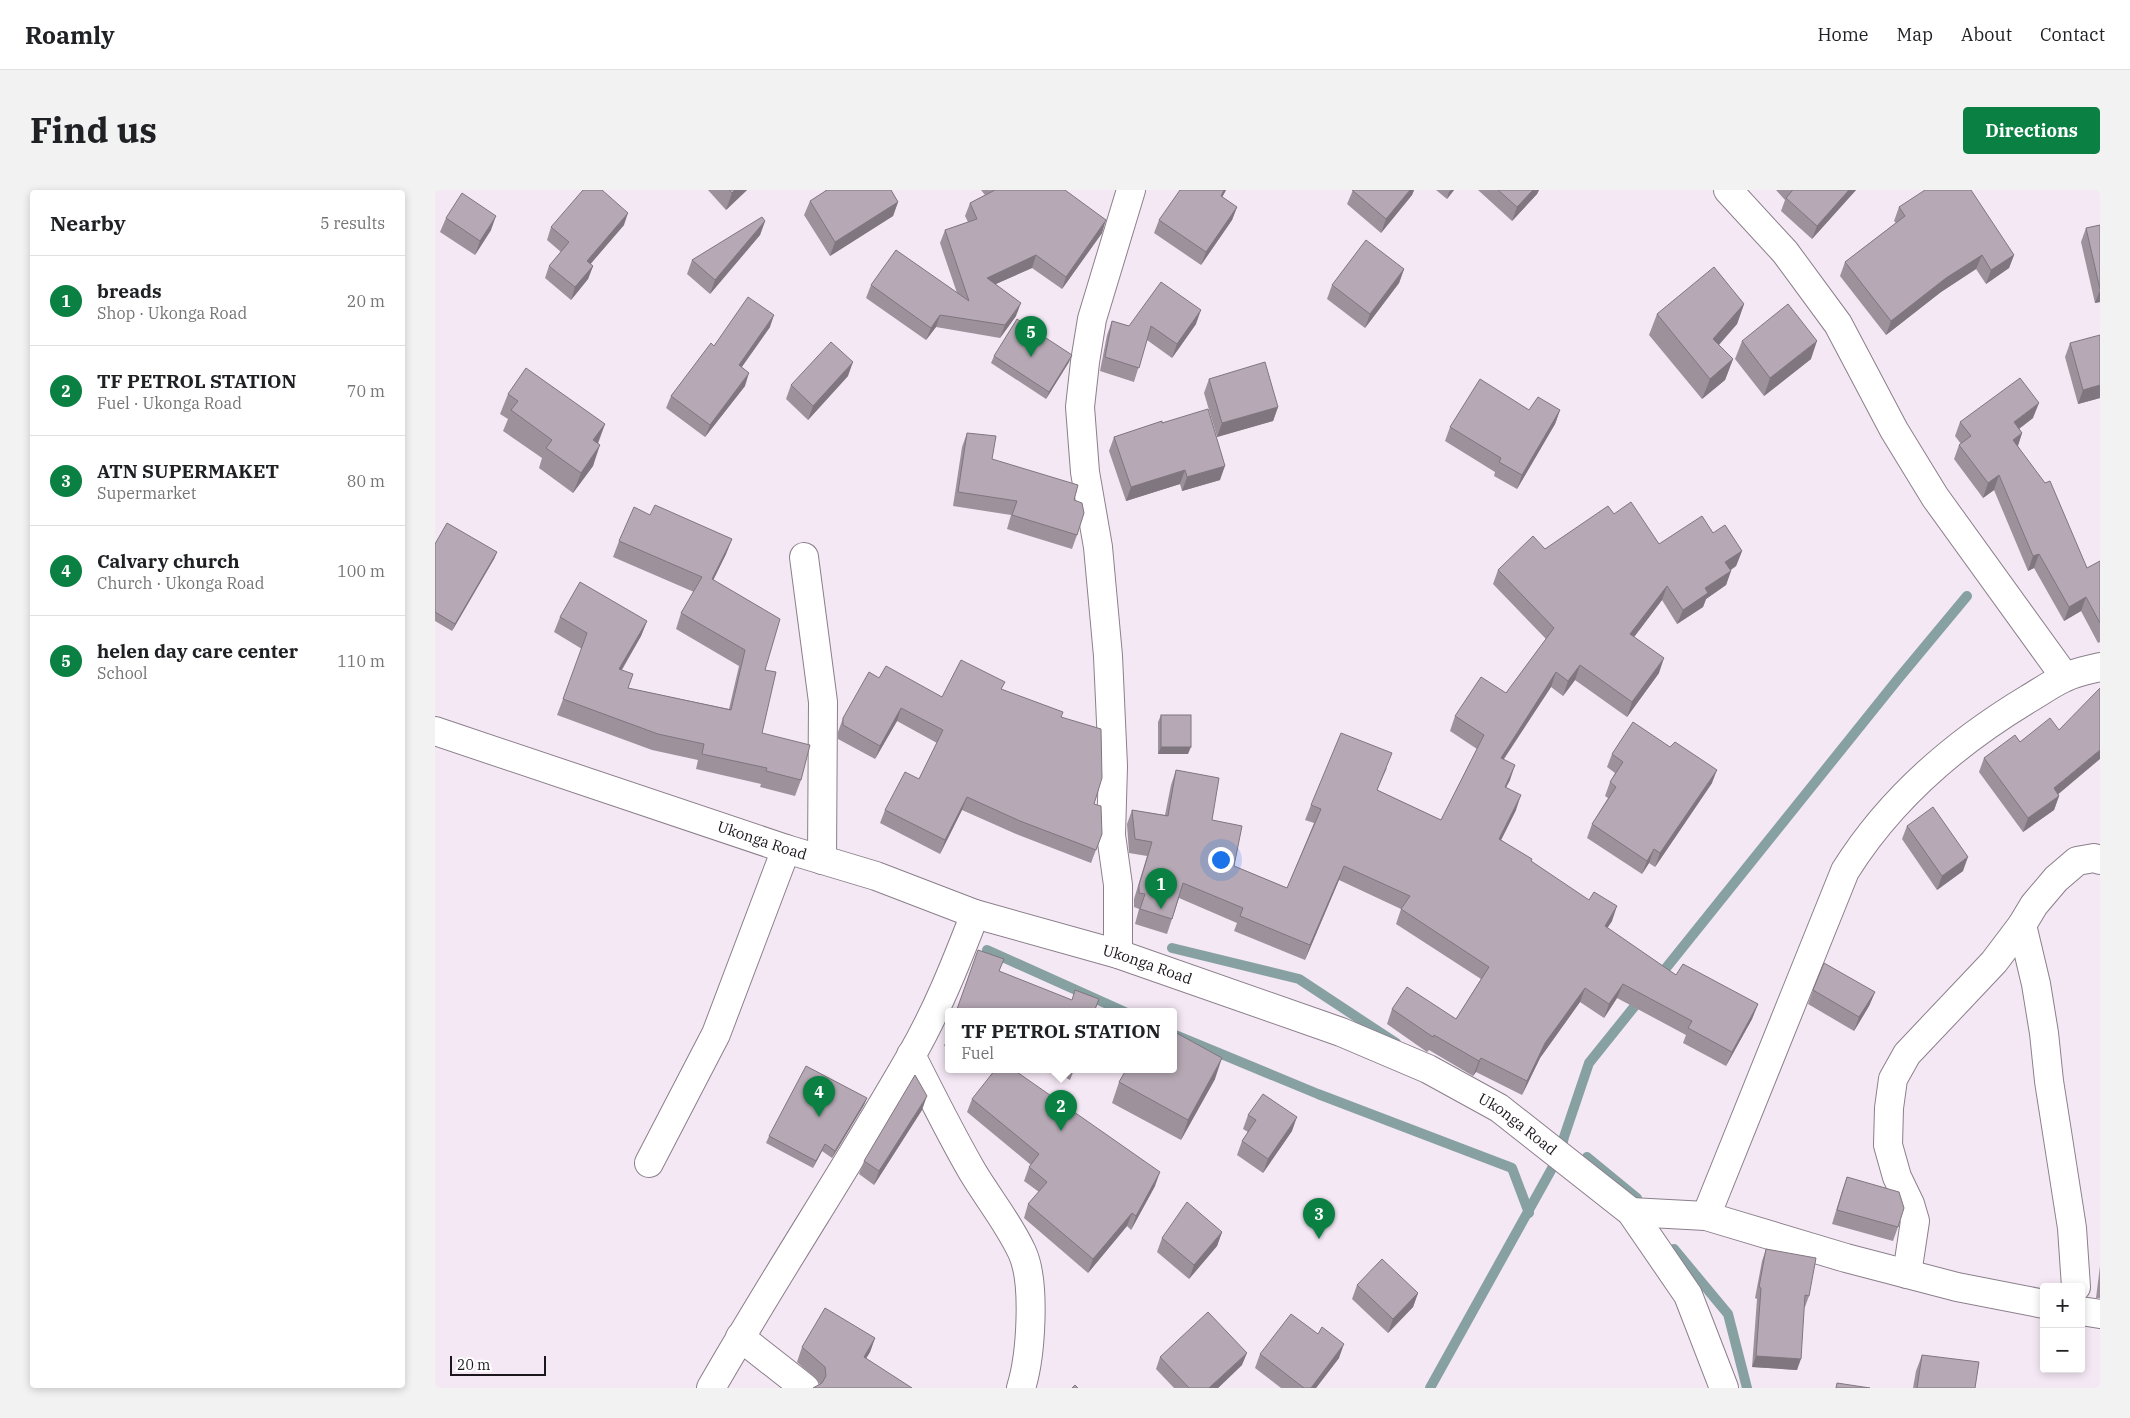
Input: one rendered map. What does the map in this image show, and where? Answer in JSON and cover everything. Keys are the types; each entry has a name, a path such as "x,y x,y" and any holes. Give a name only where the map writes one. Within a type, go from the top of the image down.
{"street":[{"path":"1110,190 1128,202 1092,318 1080,407 1085,472 1099,547 1107,647 1113,766 1111,835 1118,885 1118,954"},
{"path":"1727,190 1785,252 1838,324 1893,430 1935,497 2065,677"},
{"path":"804,557 823,702 822,860"},
{"path":"1706,1216 1845,871 1863,843 1884,817 1937,764 1998,717 2065,677 2100,667"},
{"name":"Ukonga Road","path":"435,731 785,849 876,876 975,914 1118,954 1341,1032 1428,1070 1499,1108 1561,1154 1631,1212 1687,1296 1724,1388"},
{"path":"649,1163 717,1034 785,849"},
{"path":"1907,1274 1915,1221 1910,1204 1897,1178 1888,1146 1889,1108 1893,1080 1907,1054 1994,962 2022,925 2034,905 2050,886 2077,861 2094,858 2100,860"},
{"path":"711,1388 911,1055 950,978 975,914"},
{"path":"2022,925 2036,984 2044,1033 2049,1082 2072,1228 2076,1283"},
{"path":"911,1055 972,1172 1006,1221 1023,1254 1029,1280 1030,1314 1026,1372 1021,1388"},
{"path":"1631,1212 1706,1216 1845,1258 1957,1288 2040,1303"},
{"path":"2085,1312 2100,1314"},
{"path":"740,1337 805,1388"}],"building":[{"path":"583,190 602,190 628,213 587,261 593,266 575,287 549,266 569,242 551,227"},
{"path":"827,190 891,190 898,202 835,242 810,201"},
{"path":"995,190 1065,190 1106,220 1066,277 1036,255 987,278 1021,303 1005,325 940,315 931,328 871,285 896,250 969,301 945,230 977,219 970,203"},
{"path":"1180,190 1224,190 1221,196 1237,207 1206,252 1159,220"},
{"path":"1352,190 1410,190 1386,219"},
{"path":"1498,190 1533,190 1517,207"},
{"path":"1792,190 1849,190 1817,226 1786,198"},
{"path":"1925,190 1971,190 2014,255 1991,270 1982,255 1946,278 1891,321 1845,262 1905,216 1899,207"},
{"path":"462,193 496,216 480,241 446,218"},
{"path":"762,217 765,221 715,280 692,260"},
{"path":"2100,225 2100,289 2086,228"},
{"path":"1366,240 1404,269 1370,314 1332,285"},
{"path":"1714,267 1744,304 1713,339 1733,359 1710,379 1657,314"},
{"path":"1161,282 1201,310 1177,344 1151,326 1139,368 1105,357 1112,321 1129,326"},
{"path":"748,297 774,315 739,365 749,373 710,425 671,396 711,343 714,346"},
{"path":"1788,304 1817,341 1770,378 1742,341"},
{"path":"1017,319 1072,355 1049,392 994,356"},
{"path":"2100,335 2100,385 2083,390 2070,343"},
{"path":"831,342 853,362 813,406 791,385"},
{"path":"1265,362 1278,407 1222,423 1209,379"},
{"path":"526,368 605,424 593,440 600,445 581,473 546,448 552,440 511,410 518,401 508,394"},
{"path":"2020,378 2039,403 2014,422 2022,433 2013,440 2045,483 2050,481 2087,568 2100,561 2100,623 2086,597 2069,607 2039,554 2033,556 1999,475 1988,483 1959,445 1971,436 1960,422"},
{"path":"1480,379 1529,410 1538,397 1560,410 1522,475 1499,462 1501,458 1450,427"},
{"path":"1208,409 1225,466 1187,477 1185,470 1131,487 1114,437 1162,421 1162,423"},
{"path":"967,433 996,436 992,459 1078,485 1074,500 1082,503 1084,513 1077,535 1012,515 1017,501 958,492"},
{"path":"1631,502 1659,544 1702,516 1713,533 1725,525 1742,551 1725,562 1731,571 1705,588 1708,593 1683,610 1667,586 1630,634 1664,658 1632,702 1580,665 1568,681 1556,672 1501,758 1515,765 1505,787 1521,795 1499,839 1532,859 1531,861 1589,900 1594,892 1617,906 1605,926 1676,975 1683,964 1758,1004 1732,1052 1688,1028 1692,1021 1623,984 1609,1004 1585,988 1545,1043 1527,1081 1481,1058 1479,1061 1434,1035 1433,1037 1392,1009 1407,987 1456,1019 1489,967 1401,909 1410,896 1344,866 1310,945 1240,916 1243,908 1183,883 1172,919 1140,909 1145,894 1139,893 1139,885 1152,842 1135,839 1132,810 1168,816 1176,770 1219,778 1212,820 1242,826 1234,866 1287,888 1321,809 1311,805 1341,733 1392,753 1377,790 1441,820 1484,735 1455,716 1481,677 1506,693 1554,628 1498,570 1533,536 1545,549 1608,506 1614,514"},
{"path":"655,505 732,539 712,579 780,619 765,670 776,672 762,733 810,745 801,780 766,771 767,768 702,754 704,744 658,734 563,699 587,633 560,617 580,582 647,621 619,669 633,674 628,688 731,710 745,650 681,613 702,577 619,541 634,507 650,515"},
{"path":"447,523 497,552 455,624 435,612 435,544"},
{"path":"961,660 1005,682 1001,689 1063,712 1061,717 1101,729 1102,778 1094,804 1101,806 1102,834 1096,850 1020,821 967,797 945,840 885,810 905,772 919,779 943,730 901,708 880,746 843,725 843,718 869,672 879,678 886,666 942,697"},
{"path":"2100,688 2100,750 2054,788 2059,796 2028,818 1984,758 2015,735 2020,742 2050,718 2059,730"},
{"path":"1161,715 1191,715 1191,747 1161,747"},
{"path":"1633,722 1670,747 1675,742 1717,770 1660,853 1654,849 1647,861 1592,824 1616,787 1610,782 1623,762 1612,754"},
{"path":"1933,807 1968,857 1942,876 1907,826"},
{"path":"978,950 1004,959 999,971 1072,1000 1075,990 1099,999 1096,1008 957,1008"},
{"path":"1824,963 1875,992 1859,1017 1813,990"},
{"path":"1177,1033 1222,1058 1188,1120 1119,1082 1124,1073 1177,1073"},
{"path":"806,1066 867,1098 835,1151 825,1144 816,1161 769,1136"},
{"path":"993,1073 1018,1073 1160,1172 1136,1216 1132,1213 1093,1259 1028,1204 1047,1182 1029,1167 1039,1154 972,1099"},
{"path":"915,1075 927,1096 879,1171 864,1161"},
{"path":"1263,1094 1297,1117 1268,1159 1242,1141 1256,1120 1248,1115"},
{"path":"1847,1177 1899,1192 1904,1208 1898,1227 1837,1210"},
{"path":"1187,1202 1222,1232 1194,1265 1162,1238"},
{"path":"1766,1249 1816,1258 1809,1296 1805,1295 1801,1359 1756,1356 1761,1288 1759,1287"},
{"path":"1382,1259 1418,1293 1393,1319 1357,1285"},
{"path":"825,1308 875,1338 864,1357 912,1388 813,1388 822,1383 826,1376 825,1367 802,1347"},
{"path":"1208,1312 1247,1353 1209,1388 1189,1388 1160,1357"},
{"path":"1291,1314 1318,1334 1322,1327 1344,1344 1311,1388 1304,1388 1260,1354"},
{"path":"1922,1355 1979,1362 1975,1388 1917,1388"},
{"path":"1837,1383 1870,1388 1836,1388"}],"waterway":[{"path":"1658,978 1967,596"},
{"path":"1172,948 1299,979 1396,1043"},
{"path":"987,950 1116,1008"},
{"path":"1430,1388 1560,1154 1589,1063 1642,997"},
{"path":"1177,1036 1318,1094 1512,1168 1529,1213"},
{"path":"1587,1157 1637,1198"},
{"path":"1674,1249 1728,1314 1747,1388"}],"place":[{"name":"helen day care center","path":"1031,357"},
{"name":"breads","path":"1161,909"},
{"name":"Calvary church","path":"819,1117"},
{"name":"TF PETROL STATION","path":"1061,1131"},
{"name":"ATN SUPERMAKET","path":"1319,1239"}]}
